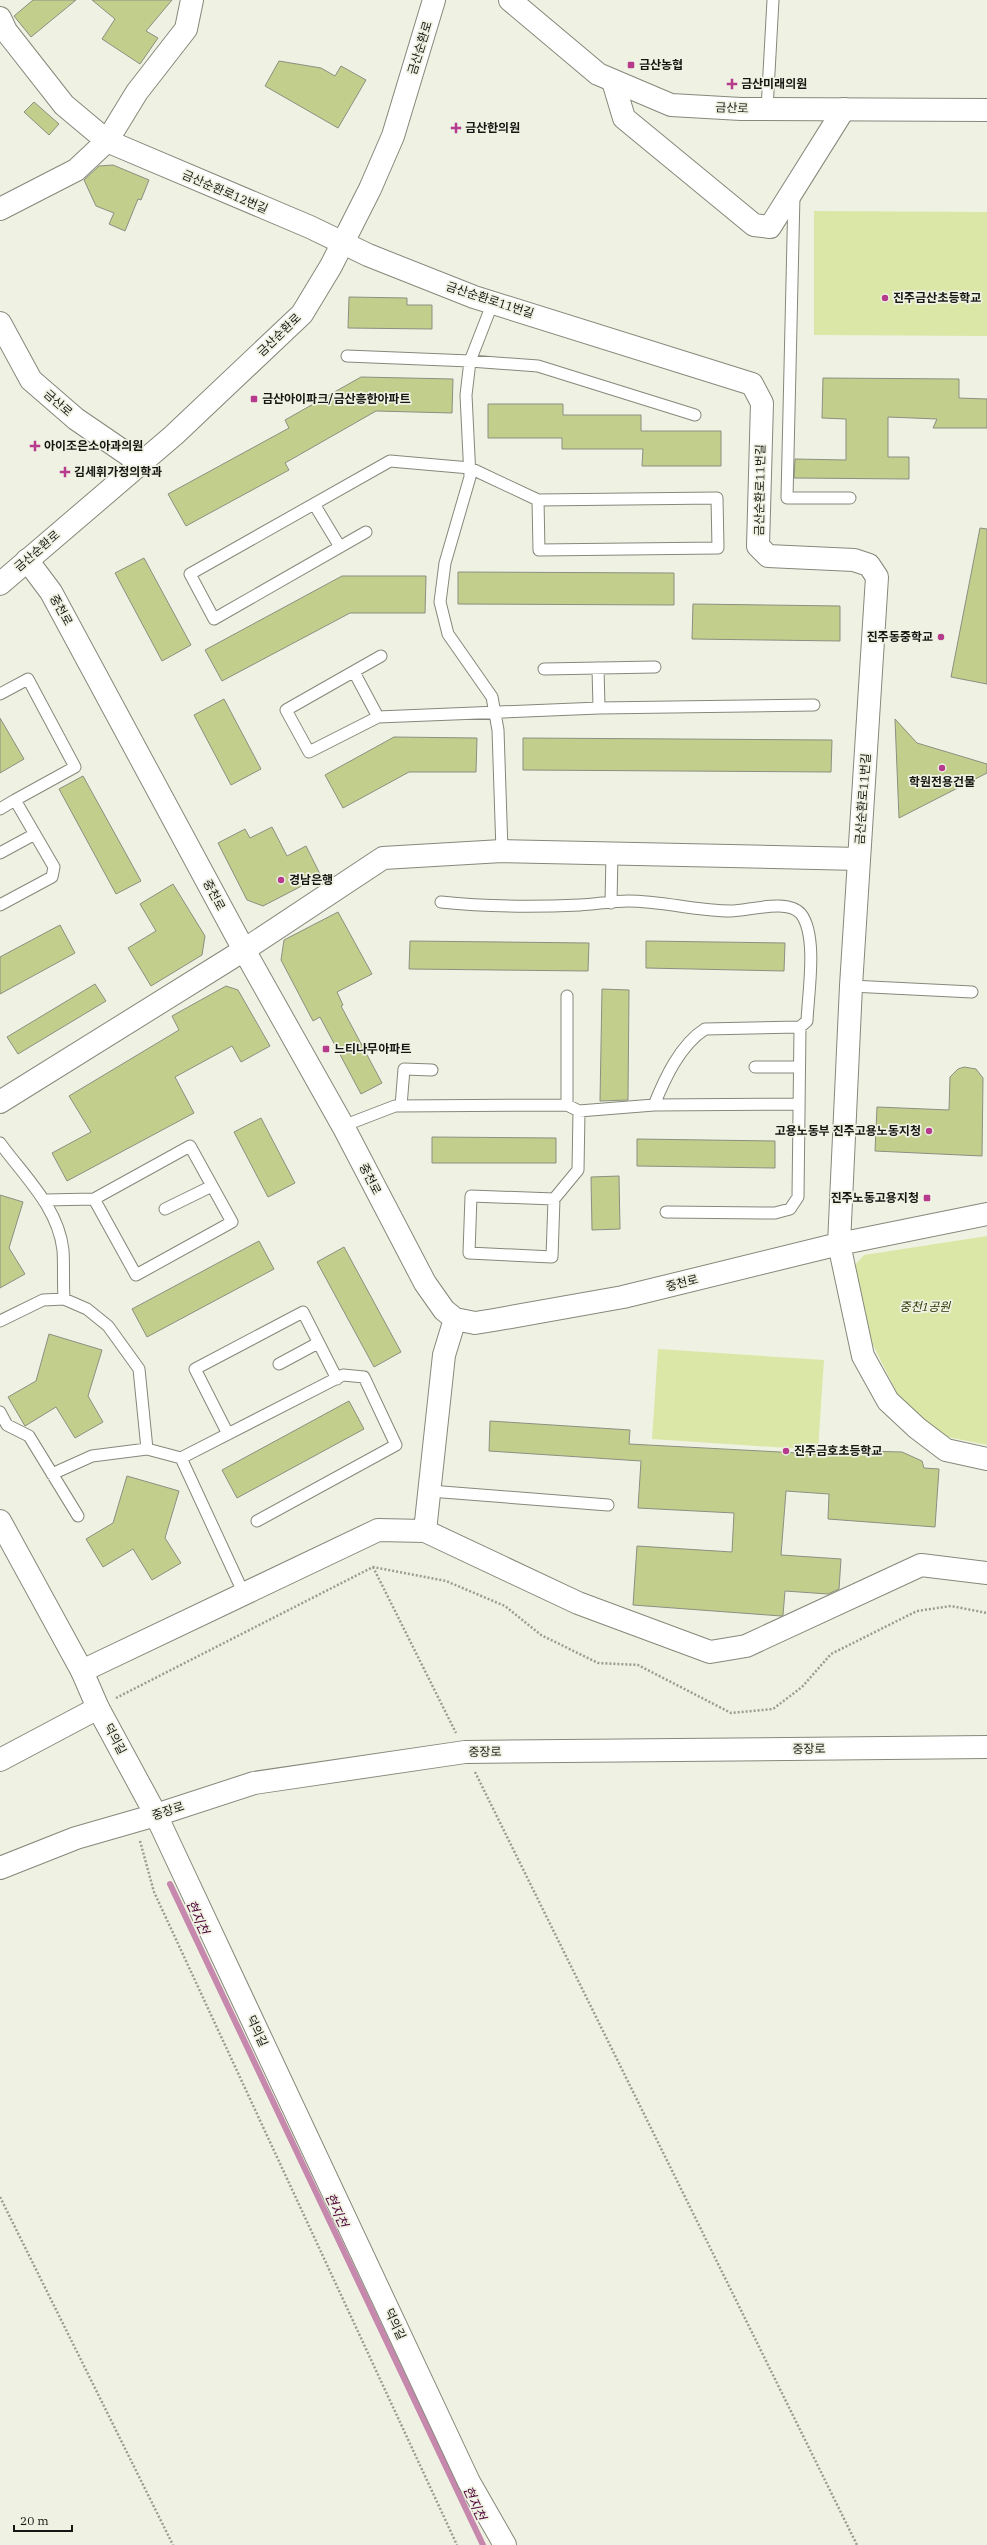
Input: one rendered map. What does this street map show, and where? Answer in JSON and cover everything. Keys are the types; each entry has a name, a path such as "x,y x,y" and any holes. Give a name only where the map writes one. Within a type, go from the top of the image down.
{"street":[{"path":"0,209 76,170 107,141 137,92 186,28 192,0"},
{"name":"금산순환로","path":"0,584 139,462 174,435 302,314 313,298 370,189 393,136 434,0"},
{"name":"금산로","path":"510,0 598,74 671,105 766,109 987,110"},
{"name":"금산순환로12번길","path":"0,18 6,31 64,105 107,141 310,227 342,243"},
{"path":"613,81 624,118 754,225 770,227 844,109"},
{"path":"956,110 987,120"},
{"name":"금산순환로11번길","path":"342,243 474,297 752,384 762,403 758,546 768,556 854,560 869,565 876,577 851,986 839,1244 863,1356 888,1401 917,1428 946,1450 987,1459"},
{"name":"금산로","path":"0,323 31,380 76,419 139,462"},
{"name":"중천로","path":"27,560 52,592 244,950 343,1126 425,1283 444,1310 455,1319 475,1323 601,1301 839,1244 987,1214"},
{"path":"0,1102 244,950 383,858 502,852 859,859"},
{"path":"425,1531 444,1355 455,1319"},
{"name":"덕의길","path":"0,1521 82,1671 98,1708 156,1815 469,2482 505,2545"},
{"path":"82,1671 378,1530 425,1531 578,1604 710,1652 746,1646 921,1565 987,1573"},
{"path":"0,1760 98,1708"},
{"name":"중장로","path":"0,1868 76,1838 134,1822 254,1783 465,1752 987,1747"}],"lane":[{"path":"766,109 773,0"},
{"path":"794,188 787,498 850,498"},
{"path":"493,302 470,360 466,395 470,476 445,563 440,602 448,634 492,697 498,730 502,852"},
{"path":"347,356 470,360 538,366 695,415"},
{"path":"366,532 214,619 190,574 390,461 470,468 538,500 717,498 718,548 539,550 538,500"},
{"path":"314,504 340,547"},
{"path":"381,656 286,710 309,752 378,717 599,708 814,705"},
{"path":"544,669 655,667"},
{"path":"598,668 599,708"},
{"path":"354,672 378,717"},
{"path":"0,694 28,679 75,768 0,809"},
{"path":"0,905 52,877 54,867 15,800"},
{"path":"0,853 35,834"},
{"path":"611,903 612,854"},
{"path":"441,902 469,905 546,906 627,901 665,903 731,911 792,907 800,913 807,925 810,945 807,1021 800,1028 798,1197 790,1209 775,1214 666,1212"},
{"path":"851,986 972,992"},
{"path":"567,996 568,1105"},
{"path":"654,1105 664,1080 693,1037 705,1029 800,1028"},
{"path":"754,1067 799,1067"},
{"path":"401,1106 404,1069 432,1070"},
{"path":"343,1126 395,1106 568,1105 579,1111 654,1105 798,1104"},
{"path":"554,1199 471,1196 469,1253 552,1257 554,1199 578,1170 579,1111"},
{"path":"0,1143 45,1200 56,1225 62,1249 64,1299"},
{"path":"45,1200 94,1199 190,1146 232,1222 136,1275 94,1199"},
{"path":"165,1209 212,1186"},
{"path":"0,1321 43,1300 64,1299 87,1309 108,1326 139,1368 147,1449"},
{"path":"228,1434 195,1369 303,1312 337,1379"},
{"path":"279,1364 318,1343"},
{"path":"52,1474 92,1456 147,1449 181,1458 343,1375 364,1377 396,1445 258,1521"},
{"path":"0,1412 7,1425 29,1436 78,1516"},
{"path":"181,1458 244,1594"},
{"path":"430,1491 608,1505"}],"path":[{"path":"373,1567 857,2545"},
{"path":"98,1708 373,1567 446,1581 505,1606 541,1635 598,1663 638,1665 731,1713 773,1709 802,1688 831,1654 917,1611 951,1606 987,1613"},
{"path":"134,1822 154,1892 457,2545"},
{"path":"0,2197 172,2545"}],"green space":[{"path":"814,211 987,212 987,336 814,335"},
{"name":"중천1공원","path":"987,1236 987,1445 943,1436 900,1399 869,1337 852,1268 864,1255"},
{"path":"658,1349 824,1360 818,1450 652,1439"}],"building":[{"path":"33,0 76,0 31,37 14,16"},
{"path":"92,0 172,0 146,31 158,38 140,64 102,39 115,19"},
{"path":"279,61 321,68 335,76 341,66 366,80 338,128 265,86"},
{"path":"34,102 59,124 49,135 24,112"},
{"path":"113,165 149,180 141,200 138,199 125,231 109,224 114,213 96,206 84,180 99,166"},
{"path":"349,297 407,298 407,305 432,305 432,329 348,328"},
{"path":"361,377 453,379 452,413 376,411 285,463 289,470 186,526 168,494 289,428 285,420"},
{"path":"823,378 959,379 959,398 987,399 987,428 933,428 937,419 888,417 888,457 909,457 909,479 794,478 795,459 846,460 846,419 822,418"},
{"path":"488,404 563,404 563,415 641,415 641,431 721,431 721,466 642,466 643,449 562,449 562,438 488,438"},
{"path":"980,528 987,529 987,684 951,677"},
{"path":"144,558 191,645 162,661 115,573"},
{"path":"458,572 674,573 674,605 458,604"},
{"path":"342,576 426,576 425,613 350,613 222,681 205,650"},
{"path":"693,604 840,606 840,641 692,639"},
{"path":"224,699 261,769 231,785 194,715"},
{"path":"0,718 24,759 0,773"},
{"name":"학원전용건물","path":"895,719 917,743 987,764 987,773 899,818"},
{"path":"394,737 477,738 476,772 409,772 343,808 325,775"},
{"path":"523,738 832,740 831,772 523,770"},
{"path":"83,776 141,881 116,894 59,789"},
{"path":"272,827 287,856 306,846 321,876 263,906 247,900 218,843 245,829 250,838"},
{"path":"173,884 205,936 202,955 151,986 128,948 156,931 140,904"},
{"path":"338,912 372,974 337,992 343,1005 341,1006 382,1083 361,1094 320,1017 313,1021 281,960 284,940"},
{"path":"60,925 75,953 0,994 0,957"},
{"path":"410,941 589,943 588,971 409,969"},
{"path":"646,941 785,943 784,971 646,968"},
{"path":"95,984 106,1001 18,1054 7,1037"},
{"path":"226,986 238,990 270,1046 241,1062 232,1046 175,1077 194,1113 67,1181 52,1153 91,1132 69,1096 179,1030 172,1016"},
{"path":"602,989 629,990 628,1100 600,1101"},
{"name":"고용노동부 진주고용노동지청","path":"964,1067 976,1069 983,1078 982,1156 875,1151 877,1107 949,1110 950,1077 958,1069"},
{"path":"261,1118 295,1183 268,1197 234,1132"},
{"path":"432,1137 556,1138 556,1163 432,1163"},
{"path":"637,1139 775,1141 775,1168 637,1166"},
{"path":"619,1176 620,1229 592,1230 591,1177"},
{"path":"0,1195 23,1202 9,1248 25,1274 0,1288"},
{"path":"259,1241 274,1269 147,1337 132,1309"},
{"path":"344,1247 401,1352 374,1367 317,1262"},
{"path":"49,1334 102,1350 88,1396 103,1422 75,1438 56,1407 25,1426 8,1397 36,1381"},
{"path":"349,1401 364,1429 237,1498 222,1470"},
{"path":"490,1421 630,1430 629,1444 818,1454 825,1454 825,1450 902,1452 922,1461 924,1468 939,1469 935,1527 828,1519 829,1494 786,1491 781,1555 841,1559 839,1589 828,1594 785,1591 783,1615 781,1616 633,1605 637,1546 732,1552 734,1513 638,1508 641,1461 489,1451"},
{"path":"127,1476 179,1491 165,1538 181,1563 152,1580 133,1549 103,1567 86,1539 113,1523"}],"waterway":[{"name":"현지천","path":"170,1884 483,2545"}],"place":[{"name":"금산농협","path":"631,65"},
{"name":"금산미래의원","path":"732,84"},
{"name":"금산한의원","path":"456,128"},
{"name":"진주금산초등학교","path":"885,298"},
{"name":"금산아이파크/금산흥한아파트","path":"254,399"},
{"name":"아이조은소아과의원","path":"35,446"},
{"name":"김세휘가정의학과","path":"65,472"},
{"name":"진주동중학교","path":"941,637"},
{"name":"학원전용건물","path":"942,768"},
{"name":"경남은행","path":"281,880"},
{"name":"느티나무아파트","path":"326,1049"},
{"name":"고용노동부 진주고용노동지청","path":"929,1131"},
{"name":"진주노동고용지청","path":"927,1198"},
{"name":"진주금호초등학교","path":"786,1451"}]}
